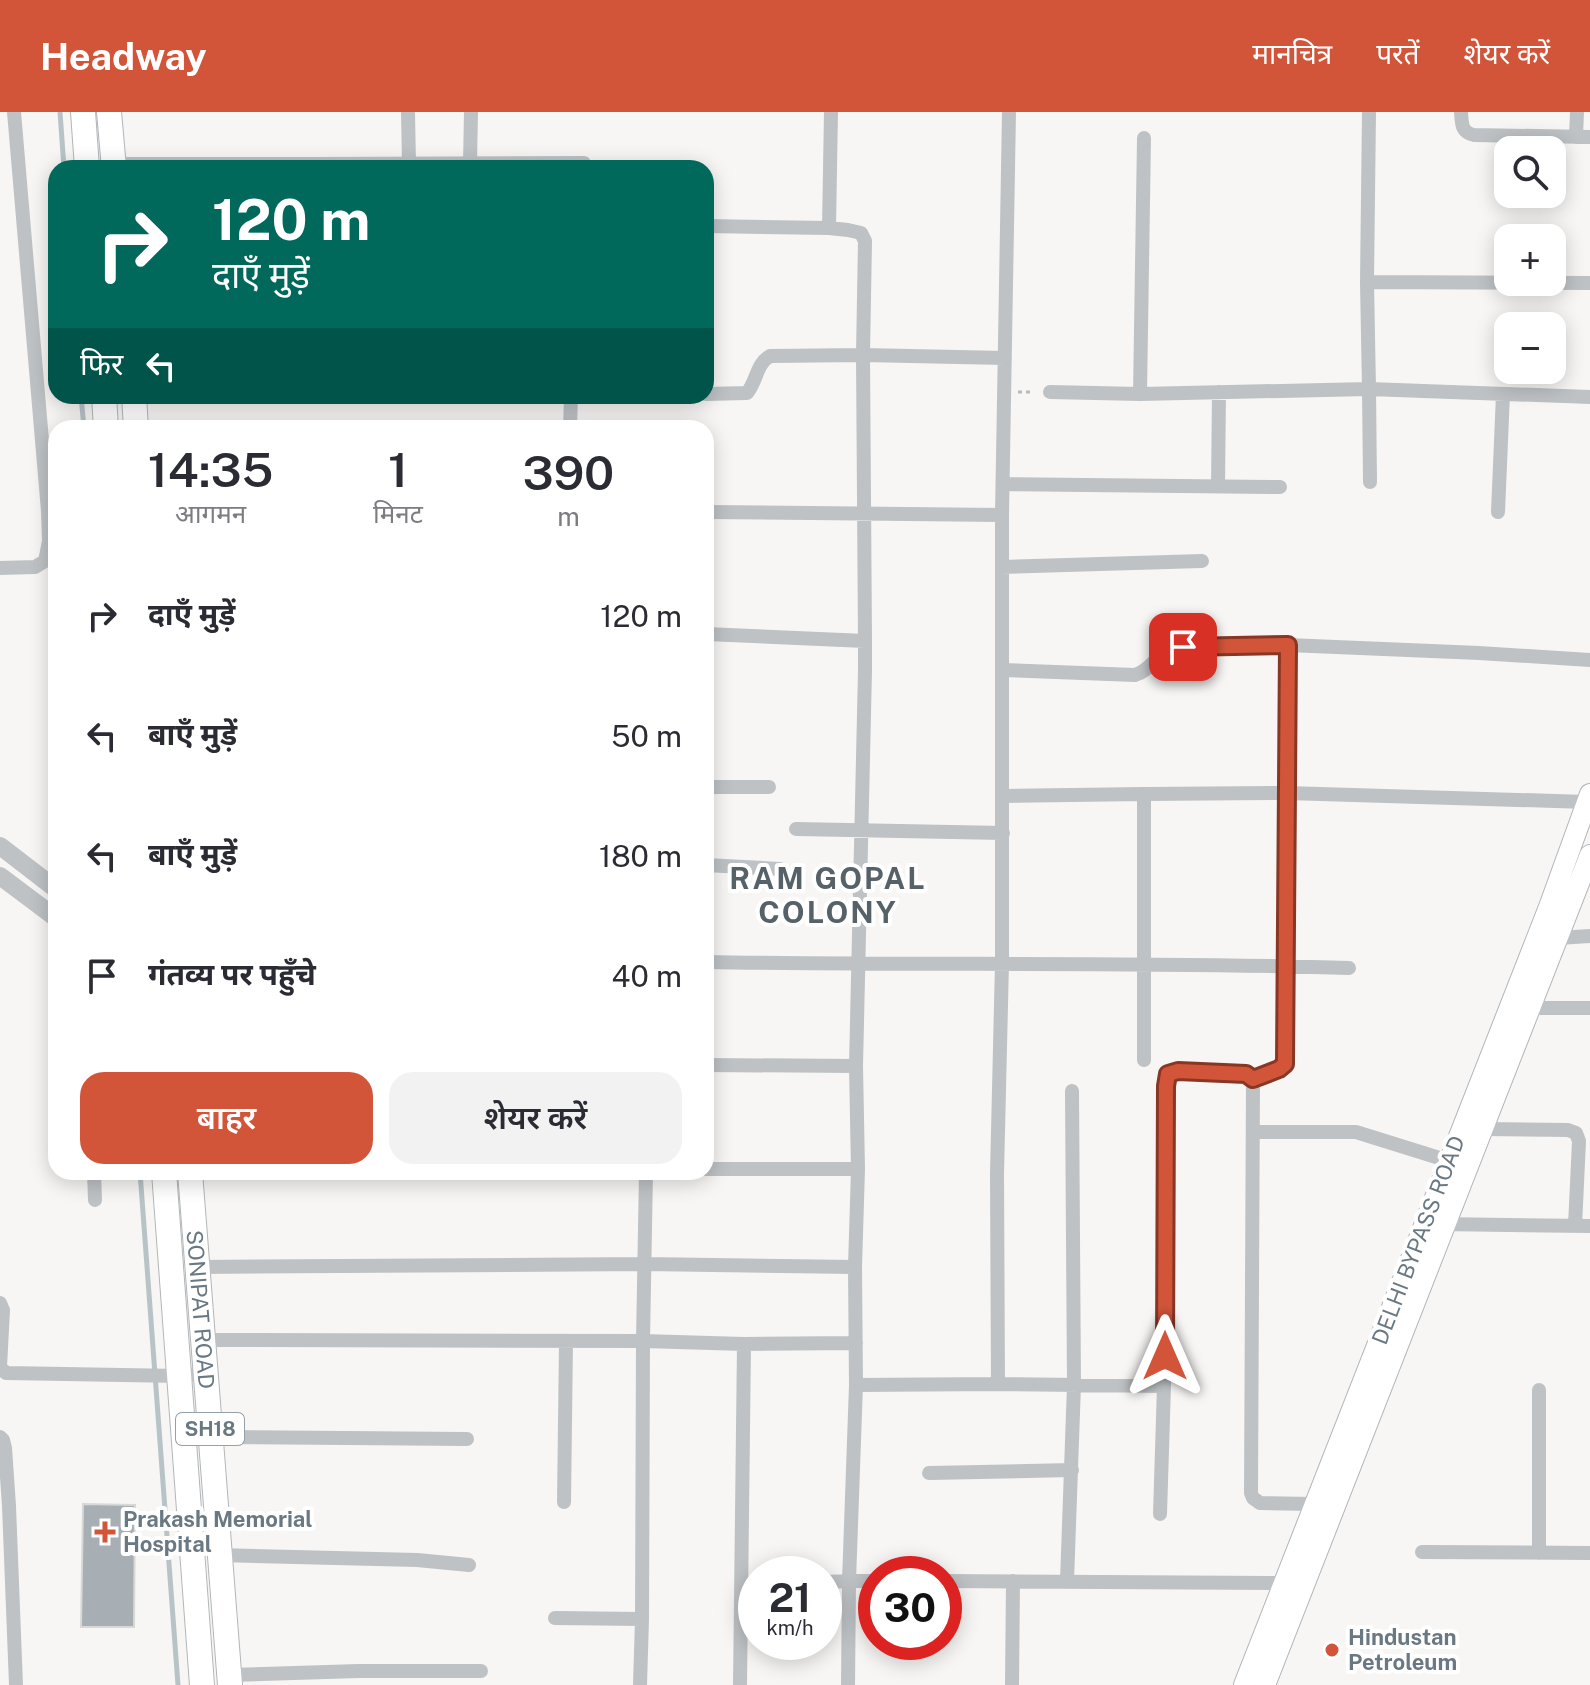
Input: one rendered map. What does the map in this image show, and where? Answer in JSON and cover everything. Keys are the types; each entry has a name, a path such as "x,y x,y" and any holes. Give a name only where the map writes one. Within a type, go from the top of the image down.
{"main road":[{"path":"83,112 86,160"},
{"path":"109,112 113,160"},
{"name":"DELHI BYPASS ROAD","path":"1244,1685 1549,907 1588,798"},
{"name":"DELHI BYPASS ROAD","path":"1265,1685 1590,855"},
{"name":"SONIPAT ROAD","path":"165,1180 202,1685"},
{"name":"SONIPAT ROAD","path":"191,1180 230,1680"}],"street":[{"path":"14,112 48,518"},
{"path":"408,112 409,160"},
{"path":"470,160 471,112"},
{"path":"829,228 831,112"},
{"path":"998,1384 997,1174 1003,833 1002,515 1009,112"},
{"path":"1369,112 1367,282 1370,482"},
{"path":"1461,112 1463,130 1474,135 1583,137 1577,112"},
{"path":"1140,394 1144,138"},
{"path":"714,226 829,228 861,233 865,241 863,830 856,1066 856,1385 848,1685"},
{"path":"1367,282 1590,283"},
{"path":"714,394 747,393 754,385 759,365 770,356 1005,358"},
{"path":"1050,392 1140,394 1369,389 1590,397"},
{"path":"1218,486 1219,392"},
{"path":"1498,512 1503,394"},
{"path":"1003,484 1280,487"},
{"path":"714,512 1002,515"},
{"path":"0,568 35,567 45,561 48,546"},
{"path":"1002,567 1202,561"},
{"path":"714,634 865,641"},
{"path":"1002,670 1135,675 1152,667 1166,651 1183,647 1288,645 1590,660"},
{"path":"1253,1079 1285,1064 1288,645"},
{"path":"714,787 769,787"},
{"path":"1002,796 1287,793 1588,798"},
{"path":"1144,794 1144,1060"},
{"path":"796,829 1003,833"},
{"path":"0,846 48,883"},
{"path":"714,865 780,869"},
{"path":"0,876 48,912"},
{"path":"1558,938 1590,936"},
{"path":"714,962 1349,968"},
{"path":"1531,1008 1590,1008"},
{"path":"714,1065 856,1066"},
{"path":"1160,1514 1168,1074 1178,1071 1246,1074 1253,1079"},
{"path":"1253,1079 1251,1493 1260,1503 1315,1504"},
{"path":"1067,1581 1074,1385 1072,1091"},
{"path":"1425,1224 1582,1226 1579,1141 1576,1133 1568,1130 1483,1129"},
{"path":"1253,1132 1356,1132 1449,1161"},
{"path":"714,1169 858,1169"},
{"path":"94,1180 95,1200"},
{"path":"640,1685 646,1180"},
{"path":"198,1267 645,1264 855,1267"},
{"path":"0,1303 3,1310 0,1367 6,1373 180,1376 205,1373"},
{"path":"203,1340 856,1343"},
{"path":"564,1502 566,1342"},
{"path":"740,1556 744,1344"},
{"path":"856,1385 1164,1386"},
{"path":"1539,1390 1539,1553"},
{"path":"0,1437 5,1448 7,1629 16,1685"},
{"path":"210,1437 467,1439"},
{"path":"929,1473 1072,1470"},
{"path":"1422,1552 1590,1553"},
{"path":"218,1555 417,1560 469,1565"},
{"path":"842,1581 858,1581"},
{"path":"962,1581 1282,1583"},
{"path":"1012,1685 1013,1581"},
{"path":"555,1618 642,1619"},
{"path":"740,1660 740,1685"},
{"path":"230,1680 359,1678 481,1671"}],"path":[{"path":"1004,392 1050,392"}],"building":[{"path":"83,1504 135,1505 134,1627 81,1627"}],"waterway":[{"path":"60,112 63,160"},
{"path":"82,404 83,420"},
{"path":"141,1180 178,1685"}],"place":[{"name":"Prakash Memorial Hospital","path":"105,1532"},
{"name":"Hindustan Petroleum","path":"1332,1650"}],"district":[{"name":"RAM GOPAL COLONY","path":"828,896"}],"route":[{"path":"1165,1356 1168,1074 1178,1071 1246,1074 1253,1079 1285,1064 1288,645 1183,647"}]}
